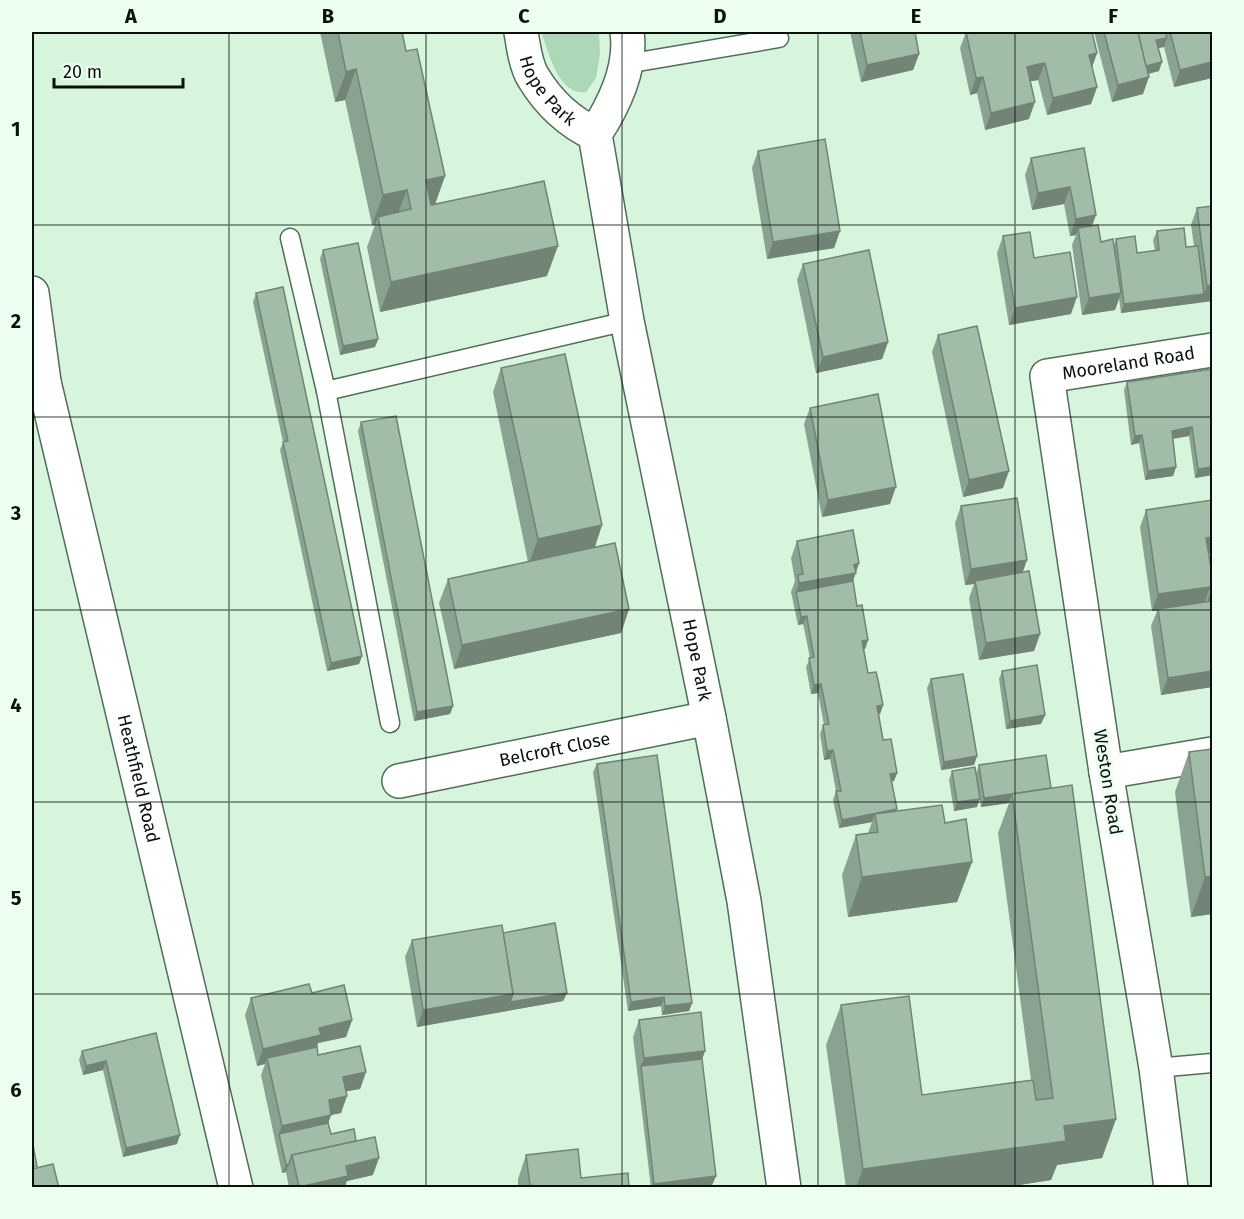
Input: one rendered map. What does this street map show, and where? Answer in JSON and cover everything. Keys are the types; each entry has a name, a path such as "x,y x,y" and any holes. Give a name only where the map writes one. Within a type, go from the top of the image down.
{"street":[{"name":"Hope Park","path":"521,32 532,76 556,108 579,127 595,134"},
{"name":"Hope Park","path":"627,32 626,64 616,94 595,134 627,321 709,718 744,901 784,1188"},
{"name":"Heathfield Road","path":"32,293 38,384 236,1188"},
{"name":"Mooreland Road","path":"1047,376 1212,350"},
{"name":"Weston Road","path":"1047,376 1106,771 1156,1068 1171,1188"},
{"name":"Belcroft Close","path":"399,781 709,718"},
{"path":"1106,771 1212,754"}],"lane":[{"path":"626,64 779,38"},
{"path":"290,238 326,391 390,723"},
{"path":"326,391 627,321"},
{"path":"1156,1068 1212,1063"}],"green space":[{"path":"541,32 599,32 600,54 596,78 586,92 568,87 562,80 551,61"}],"building":[{"path":"338,32 402,32 406,51 417,49 445,176 426,180 431,205 544,181 558,246 391,282 378,217 411,209 407,190 383,195 356,69 346,72"},
{"path":"860,32 915,32 919,54 867,65"},
{"path":"966,32 1092,32 1097,53 1089,55 1097,87 1053,98 1045,63 1039,64 1027,67 1035,102 991,113 983,77 976,78"},
{"path":"1104,32 1138,32 1149,77 1118,85"},
{"path":"1138,32 1165,32 1167,38 1156,40 1162,62 1146,66"},
{"path":"1170,32 1212,32 1212,62 1180,70"},
{"path":"825,139 840,231 773,242 758,151"},
{"path":"1084,148 1096,215 1076,219 1070,187 1038,193 1031,158"},
{"path":"1212,206 1212,285 1207,286 1197,208"},
{"path":"1098,225 1101,242 1113,239 1121,293 1089,298 1078,228"},
{"path":"1184,228 1186,247 1198,246 1204,294 1124,304 1116,239 1135,236 1137,253 1159,250 1157,231"},
{"path":"1030,232 1034,258 1070,252 1077,297 1015,308 1003,236"},
{"path":"358,243 378,339 343,346 323,250"},
{"path":"869,250 888,342 823,357 803,264"},
{"path":"283,287 362,656 331,663 283,442 288,441 256,293"},
{"path":"977,326 1009,471 969,480 938,335"},
{"path":"565,354 602,525 538,539 501,368"},
{"path":"1212,369 1212,467 1198,469 1192,427 1172,431 1176,467 1148,471 1142,435 1135,436 1127,382"},
{"path":"878,394 896,487 828,500 810,408"},
{"path":"396,416 453,706 417,712 361,422"},
{"path":"1017,498 1027,560 971,569 961,506"},
{"path":"1212,500 1212,537 1206,538 1212,568 1212,592 1210,587 1158,594 1146,510"},
{"path":"853,530 859,563 854,565 856,573 799,583 798,575 803,574 797,541"},
{"path":"615,543 629,609 462,645 448,579"},
{"path":"1029,571 1040,634 986,643 975,581"},
{"path":"853,581 857,606 862,605 868,640 862,641 868,673 876,672 883,705 877,706 883,740 891,739 897,773 890,774 897,809 842,820 836,791 841,791 833,750 827,751 823,725 829,724 821,684 814,685 809,658 814,657 807,616 801,617 796,592"},
{"path":"1212,601 1212,671 1168,678 1158,609"},
{"path":"1037,665 1045,715 1010,721 1002,671"},
{"path":"963,674 977,756 944,762 931,679"},
{"path":"1212,749 1212,876 1205,877 1189,752"},
{"path":"657,755 692,1003 665,1006 664,997 631,1002 597,764"},
{"path":"1046,755 1051,788 984,798 979,765"},
{"path":"975,767 980,799 957,802 952,771"},
{"path":"1072,785 1116,1119 1064,1126 1066,1141 863,1169 841,1005 909,996 922,1095 1033,1080 1036,1100 1053,1098 1012,794"},
{"path":"942,805 945,823 966,819 972,862 862,877 856,835 878,832 875,814"},
{"path":"555,923 567,993 510,1002 513,994 503,933"},
{"path":"502,925 513,994 423,1010 412,940"},
{"path":"309,984 312,993 344,985 352,1020 319,1028 321,1035 263,1049 251,998"},
{"path":"701,1012 705,1051 644,1058 639,1020"},
{"path":"156,1033 180,1135 126,1148 106,1061 86,1066 82,1051"},
{"path":"360,1046 366,1072 343,1077 347,1096 329,1100 331,1115 282,1126 267,1058 317,1047 318,1055"},
{"path":"702,1059 716,1176 654,1184 641,1066"},
{"path":"328,1123 331,1134 354,1129 356,1141 292,1155 289,1164 286,1165 279,1134"},
{"path":"375,1137 379,1158 346,1166 348,1176 299,1187 292,1155"},
{"path":"32,1140 37,1166 32,1167"},
{"path":"578,1149 581,1178 628,1173 629,1188 509,1188 530,1185 526,1155"},
{"path":"53,1164 59,1188 32,1188 32,1169"},
{"path":"345,1184 346,1188 331,1188"}]}
